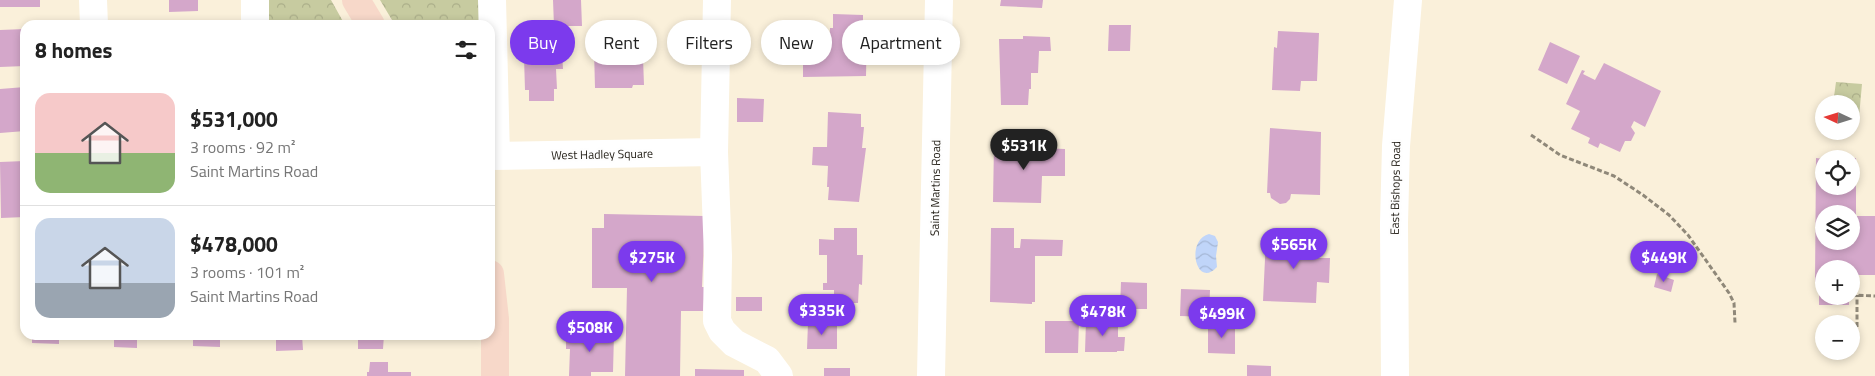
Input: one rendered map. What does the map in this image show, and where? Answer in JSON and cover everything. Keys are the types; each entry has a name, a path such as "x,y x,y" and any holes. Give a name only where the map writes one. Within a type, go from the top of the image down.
{"main road":[{"path":"356,0 368,20"},
{"path":"495,319 495,376"}],"street":[{"path":"93,0 94,20"},
{"path":"255,0 255,20"},
{"path":"492,0 492,20"},
{"path":"717,0 714,152 718,256 716,321 722,332 734,344 767,360 779,376"},
{"name":"Saint Martins Road","path":"931,376 939,0"},
{"name":"East Bishops Road","path":"1395,376 1394,223 1396,146 1408,0"},
{"name":"West Hadley Square","path":"495,156 714,152"}],"path":[{"path":"1531,135 1560,155 1614,176 1669,215 1688,235 1729,293 1734,304 1735,323"},
{"path":"1860,295 1875,296"}],"green space":[{"path":"264,0 331,0 342,20 265,20"},
{"path":"380,0 481,0 482,20 392,20"},
{"path":"1836,82 1862,84 1860,106 1860,95 1834,95"}],"water":[{"path":"1209,234 1215,236 1218,242 1217,267 1210,272 1204,272 1199,268 1195,253 1197,245 1202,238"}],"building":[{"path":"0,0 40,0 40,7 0,7"},
{"path":"169,0 198,0 198,11 169,12"},
{"path":"553,0 581,0 582,26 575,26 575,20 554,20"},
{"path":"1001,0 1043,0 1042,8 1000,6"},
{"path":"833,14 863,15 863,20 842,20 842,65 866,65 866,76 803,77 803,65 832,65"},
{"path":"1109,25 1131,25 1130,51 1108,51"},
{"path":"20,29 20,66 0,67 0,30"},
{"path":"1278,31 1319,33 1317,81 1301,81 1300,91 1272,90 1274,47 1277,48"},
{"path":"1023,36 1050,37 1051,51 1039,51 1038,73 1031,73 1028,105 1001,105 999,39 1023,39"},
{"path":"1550,42 1580,56 1567,84 1538,70"},
{"path":"1604,63 1661,91 1645,127 1634,121 1631,127 1635,133 1631,141 1625,141 1620,152 1600,143 1598,148 1588,143 1590,138 1571,129 1580,111 1566,104 1582,70 1585,71 1583,74 1595,80"},
{"path":"524,65 563,65 563,69 556,69 557,89 554,89 554,101 529,101 529,90 525,90"},
{"path":"594,65 643,65 644,85 633,85 632,88 595,88"},
{"path":"20,87 20,131 0,133 0,89"},
{"path":"737,98 764,99 763,122 737,122"},
{"path":"828,112 861,114 861,127 864,127 862,148 866,148 859,202 828,200 828,166 812,165 813,147 827,147"},
{"path":"1270,128 1321,132 1320,195 1291,194 1290,199 1286,203 1280,204 1271,198 1270,193 1267,193"},
{"path":"994,144 1042,145 1042,148 1065,149 1065,176 1042,176 1041,203 993,202"},
{"path":"20,161 20,217 1,218 0,162"},
{"path":"1816,195 1856,195 1856,205 1816,205"},
{"path":"604,214 705,216 702,287 705,287 703,311 681,311 680,376 625,376 627,288 592,288 592,228 604,228"},
{"path":"1860,216 1875,216 1875,275 1860,275 1860,260 1815,260 1815,250 1860,250"},
{"path":"834,228 857,228 857,255 863,255 862,285 859,284 858,303 834,303 834,290 823,290 823,283 827,283 827,255 819,255 819,239 834,240"},
{"path":"991,228 1014,228 1014,248 1020,248 1021,239 1063,240 1062,256 1035,256 1035,302 1032,302 1032,304 990,302"},
{"path":"1266,238 1318,239 1317,258 1330,258 1329,283 1317,282 1316,303 1263,301"},
{"path":"1657,274 1674,280 1671,292 1654,287"},
{"path":"1121,282 1147,283 1147,309 1120,309"},
{"path":"1181,289 1210,290 1209,317 1180,316"},
{"path":"736,297 762,297 762,311 736,311"},
{"path":"1045,321 1079,321 1078,353 1045,353"},
{"path":"1086,321 1118,322 1118,337 1125,337 1124,351 1085,352"},
{"path":"808,323 837,323 837,349 807,349"},
{"path":"1208,325 1235,325 1235,354 1208,353"},
{"path":"577,330 614,334 613,372 591,372 591,376 569,376 570,349 566,349 566,332 577,333"},
{"path":"32,340 59,340 59,344 32,343"},
{"path":"114,340 137,340 137,348 114,347"},
{"path":"193,340 220,340 220,347 193,346"},
{"path":"276,340 302,340 303,350 276,351"},
{"path":"358,340 384,340 383,349 358,349"},
{"path":"370,362 388,362 388,372 411,372 411,376 367,376"},
{"path":"1247,365 1271,366 1271,376 1247,376"},
{"path":"824,368 850,368 850,376 824,376"},
{"path":"695,369 744,370 744,376 695,376"}]}
